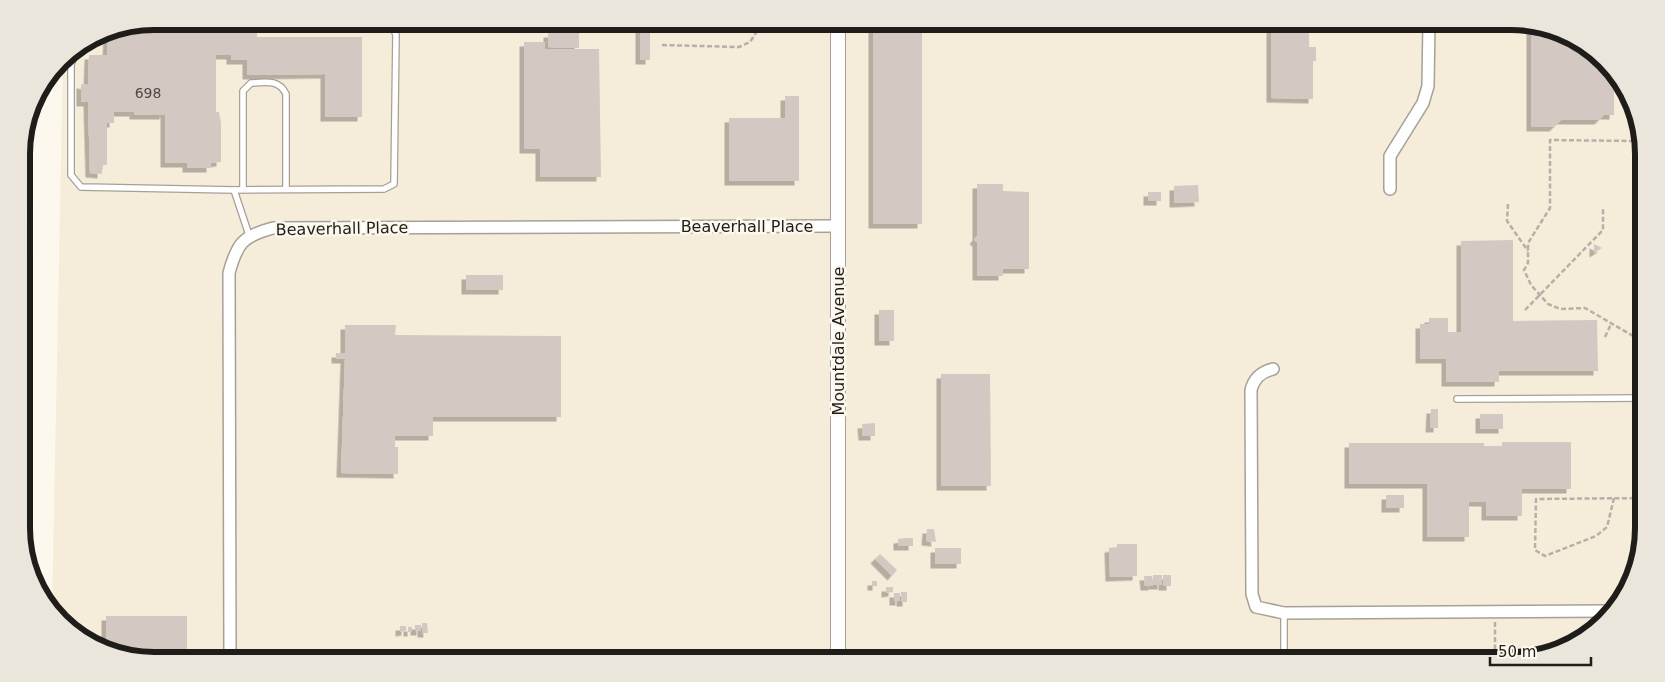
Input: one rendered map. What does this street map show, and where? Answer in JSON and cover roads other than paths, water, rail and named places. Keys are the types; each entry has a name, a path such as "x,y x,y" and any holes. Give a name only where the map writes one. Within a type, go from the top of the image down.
{"street":[{"name":"Mountdale Avenue","path":"838,30 838,652"},
{"path":"1390,189 1390,156 1422,103 1428,86 1429,30"},
{"name":"Beaverhall Place","path":"249,236 273,228 838,226"},
{"path":"230,652 229,273 234,255 240,243 249,236"},
{"path":"1273,369 1258,376 1251,390 1252,594 1256,607 1284,614 1495,610 1603,611"}],"lane":[{"path":"72,61 71,175 81,187 234,190 384,189 394,184 396,35 394,30"},
{"path":"242,189 243,91 250,83 275,82 282,87 286,94 286,189"},
{"path":"234,190 249,236"},
{"path":"1457,399 1635,398"},
{"path":"1284,614 1284,652"}]}
